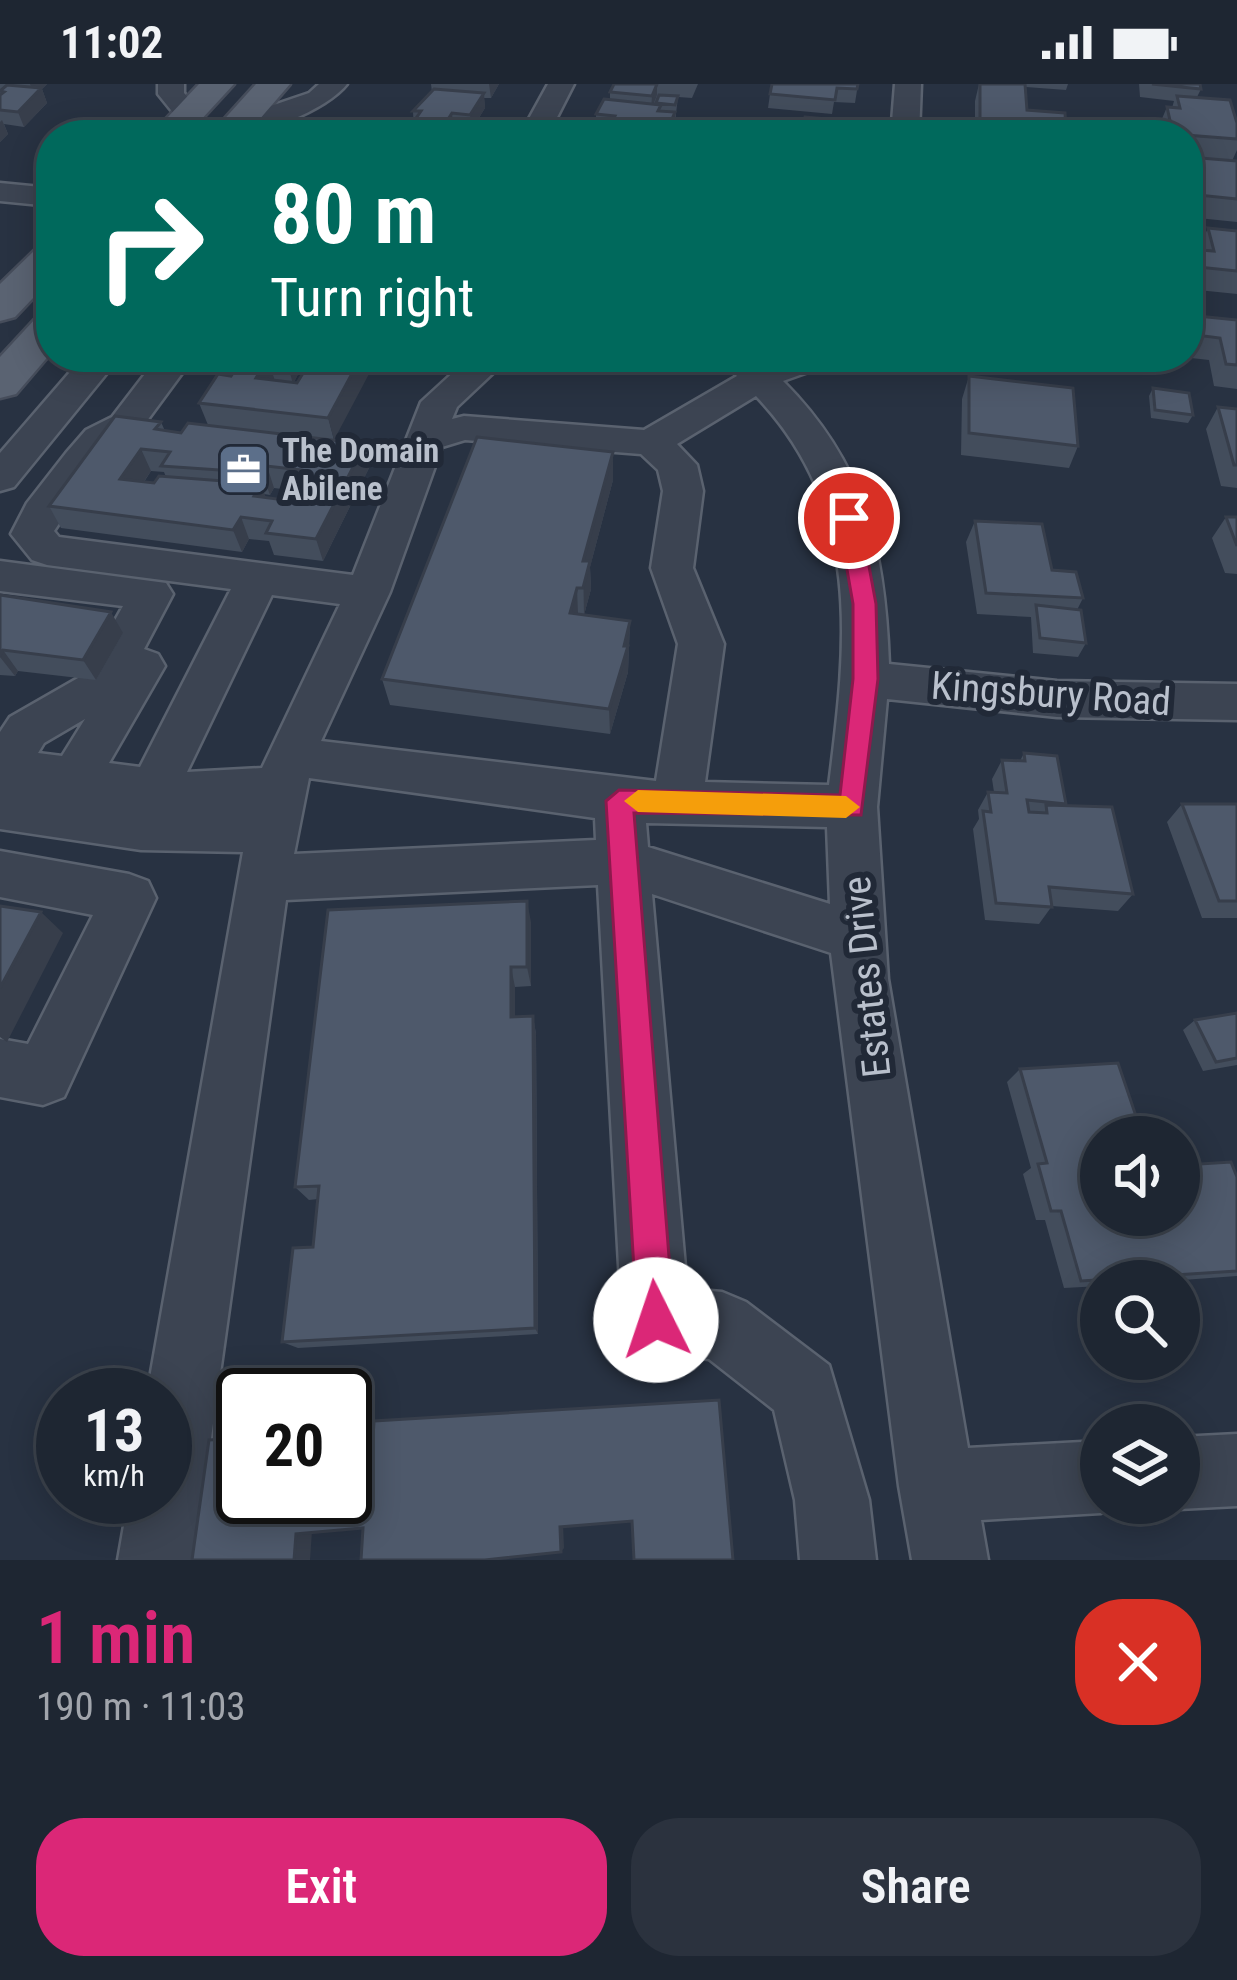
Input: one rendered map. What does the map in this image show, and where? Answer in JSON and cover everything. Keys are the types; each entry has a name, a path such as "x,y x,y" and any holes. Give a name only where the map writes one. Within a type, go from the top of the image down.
{"main road":[{"path":"176,111 218,84"},
{"path":"241,120 274,84"},
{"path":"0,308 36,271"},
{"path":"0,384 36,344"}],"street":[{"path":"263,120 319,100 334,84"},
{"path":"542,120 561,84"},
{"path":"905,120 908,84"},
{"path":"0,192 36,196"},
{"path":"0,478 88,372"},
{"path":"165,372 125,425 100,439 80,462 41,513 32,534 47,550 368,592"},
{"path":"156,1560 276,813 440,402 475,372"},
{"path":"664,454 689,420 744,372"},
{"name":"Estates Drive","path":"755,372 801,421 842,491 865,604 866,679 852,807 857,937 935,1486 950,1560"},
{"path":"429,438 464,428 664,454"},
{"path":"664,454 683,491 672,568 701,644 677,800"},
{"path":"74,779 199,572"},
{"path":"0,575 151,594 101,686 5,762"},
{"path":"147,809 258,579"},
{"name":"Kingsbury Road","path":"866,679 1057,699 1237,702"},
{"path":"5,762 147,809 620,831 677,800 852,807"},
{"path":"5,762 74,779 147,809"},
{"path":"276,813 620,831 857,937"},
{"path":"620,831 656,1320 722,1326 804,1390 832,1500 838,1560"},
{"path":"0,874 129,898 43,1076 0,1068"},
{"path":"1200,1472 1237,1470"},
{"path":"935,1486 1080,1479"}],"building":[{"path":"614,84 657,84 652,96 610,92"},
{"path":"772,84 858,84 857,89 837,88 835,100 770,94"},
{"path":"980,84 1025,84 1027,110 1065,113 1066,120 980,120"},
{"path":"1152,84 1200,84 1201,89"},
{"path":"7,85 41,88 18,112 0,110 4,92 0,91"},
{"path":"434,89 484,93 470,115 452,113 448,120 415,120 421,111 413,111"},
{"path":"659,95 678,96 675,105 656,103"},
{"path":"1177,96 1230,100 1237,139 1203,136 1203,120 1170,120 1167,107 1180,108"},
{"path":"604,99 661,105 658,111 675,112 672,120 613,120 615,116 596,114"},
{"path":"1203,158 1237,161 1237,199 1203,196"},
{"path":"1208,228 1237,231 1237,271 1203,268 1203,250 1214,251"},
{"path":"1203,317 1237,320 1237,365 1226,364 1220,338 1203,336"},
{"path":"234,372 260,372 256,378 297,383 304,372 353,372 328,418 199,403 218,374 231,376"},
{"path":"969,376 1073,388 1078,446 969,433"},
{"path":"1153,388 1189,393 1193,415 1155,410"},
{"path":"1218,407 1237,409 1237,465 1234,465"},
{"path":"115,416 161,422 155,429 181,433 188,423 365,444 316,539 266,533 272,521 241,517 233,530 49,506","holes":["141,449 170,452 161,466 262,473 267,466 301,470 284,500 254,496 261,484 159,476 154,483 120,479"]},
{"path":"477,437 613,452 583,561 590,561 583,588 577,588 570,613 630,621 624,646 628,646 609,709 382,679"},
{"path":"1226,517 1237,517 1237,546"},
{"path":"975,521 1042,524 1052,570 1076,572 1083,598 986,593"},
{"path":"0,595 111,612 83,660 3,650 0,655"},
{"path":"1036,605 1081,610 1086,643 1040,638"},
{"path":"1024,753 1057,756 1066,804 1027,800 1029,812 1047,813 1046,805 1112,807 1133,894 1049,887 1052,907 996,903 983,811 991,812 988,792 1007,793 1002,760 1025,761"},
{"path":"1182,804 1237,804 1237,901 1219,901"},
{"path":"527,901 527,967 511,967 511,1017 533,1016 535,1328 282,1342 293,1248 313,1247 319,1186 295,1187 328,910"},
{"path":"0,906 41,912 0,988"},
{"path":"1237,1013 1237,1058 1216,1062 1195,1020"},
{"path":"1118,1063 1136,1116 1080,1116 1080,1236 1200,1236 1200,1164 1231,1162 1237,1177 1237,1271 1200,1273 1200,1260 1080,1260 1080,1278 1061,1211 1051,1211 1038,1164 1047,1163 1020,1069"},
{"path":"719,1400 733,1560 634,1560 632,1521 560,1527 561,1552 485,1560 361,1560 363,1528 296,1534 294,1560 192,1560 209,1440 216,1440 216,1524 372,1524 374,1421"}],"slow traffic":[{"path":"638,801 846,807"}],"place":[{"name":"The Domain Abilene","path":"243,469"}],"route":[{"path":"656,1320 619,801 852,807 866,679 865,604 849,518"}]}
